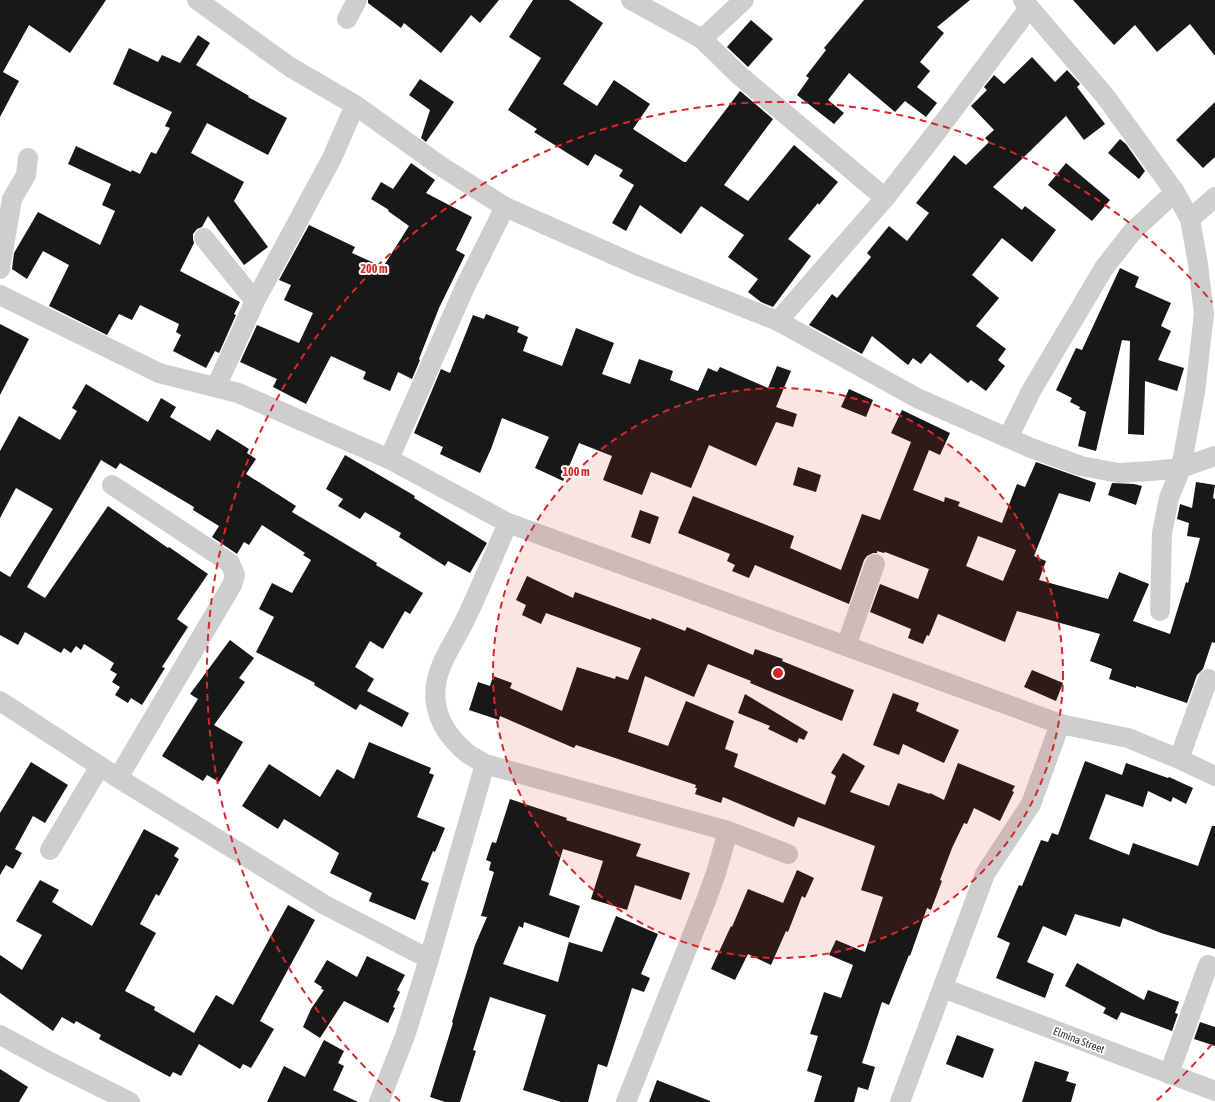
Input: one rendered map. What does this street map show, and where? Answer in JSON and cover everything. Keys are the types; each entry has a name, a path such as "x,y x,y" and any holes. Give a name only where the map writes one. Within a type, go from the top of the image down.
{"street":[{"path":"197,0 290,67 355,105 439,165 505,207 639,266 778,321 917,398 1031,448 1081,466 1119,473 1151,471 1181,468 1215,456"},
{"path":"347,20 358,0"},
{"path":"631,0 702,39 739,75 885,198"},
{"path":"702,39 744,0"},
{"path":"778,321 885,198 938,130 1026,4 1105,96 1175,192 1190,218 1198,264 1204,314 1196,392 1181,468 1169,498 1162,534 1160,611"},
{"path":"216,387 256,301 332,158 355,105"},
{"path":"0,269 12,199 26,175 28,158"},
{"path":"1008,438 1031,391 1104,268 1133,231 1175,192"},
{"path":"1190,218 1215,197"},
{"path":"389,459 464,287 505,207"},
{"path":"204,238 256,301"},
{"path":"0,294 159,373 238,393 389,459 508,523 1060,724 1128,738 1215,776"},
{"path":"112,485 230,563 235,575 232,585 118,778"},
{"path":"508,523 467,617 442,664 436,684 435,698 438,715 451,738 468,754 485,764 728,831 788,854"},
{"path":"846,646 875,564"},
{"path":"1179,759 1208,679"},
{"path":"0,701 118,778 325,905 429,959"},
{"path":"900,1102 985,874 1031,804 1060,724"},
{"path":"379,1102 404,1036 429,959 485,764"},
{"path":"50,850 100,766"},
{"path":"626,1102 716,873 728,831"},
{"path":"1169,1074 1208,966"},
{"name":"Elmina Street","path":"943,988 1169,1074 1211,1094"},
{"path":"0,1035 130,1102"}],"building":[{"path":"0,0 106,0 70,53 29,25 3,72 19,81 0,117"},
{"path":"368,0 499,0 480,23 471,15 441,53 404,23 401,28 368,3"},
{"path":"533,0 569,0 603,23 563,84 597,106 614,80 650,104 633,129 684,162 686,162 740,91 773,119 724,185 748,201 794,145 838,182 788,239 811,256 773,307 761,302 748,292 758,279 728,257 744,235 701,206 681,234 640,205 626,231 612,223 634,185 619,176 623,170 595,154 588,166 534,132 537,129 508,110 541,58 509,37"},
{"path":"864,0 970,0 937,27 944,33 920,62 930,71 917,87 937,103 926,117 905,101 895,112 849,73 828,100 844,113 834,124 797,95 809,78 806,76 826,50 824,48"},
{"path":"1073,0 1215,0 1215,56 1190,24 1157,52 1135,25 1114,45"},
{"path":"751,20 773,39 748,67 727,47"},
{"path":"198,35 210,43 196,65 249,96 248,97 287,118 268,155 207,123 191,153 244,182 234,201 268,247 244,265 208,216 202,227 197,229 193,234 194,243 180,271 240,302 234,314 236,315 219,353 215,351 206,368 173,351 181,335 176,332 179,324 140,305 132,320 119,314 107,335 49,306 69,265 43,251 27,279 12,269 14,253 38,212 100,245 115,211 102,205 111,184 68,164 76,146 131,172 132,170 140,174 151,152 156,154 170,128 165,126 172,112 113,84 129,48 158,62 162,55 180,63"},
{"path":"1032,57 1055,82 1067,70 1080,84 1077,87 1105,124 1084,140 1066,116 993,187 1022,210 1025,206 1056,230 1032,262 1002,238 972,275 999,298 976,326 1006,349 998,360 1005,366 986,391 971,380 968,383 930,353 921,364 913,358 908,365 872,336 862,354 809,325 832,294 837,298 871,257 867,253 889,226 907,241 929,213 916,203 954,155 966,165 989,142 985,138 994,130 971,106 987,90 984,87 994,75 1004,84"},
{"path":"420,79 454,102 426,142 421,138 430,110 409,95"},
{"path":"1215,102 1215,157 1203,168 1176,140"},
{"path":"1120,139 1126,144 1145,171 1139,179 1108,153"},
{"path":"411,163 435,180 426,193 472,217 456,250 465,255 439,308 412,379 398,372 390,391 363,379 366,372 331,356 306,404 273,387 277,379 240,362 257,325 299,343 313,313 284,300 291,285 279,280 309,225 355,247 352,253 383,267 409,226 388,211 389,210 371,199 381,182 393,189"},
{"path":"1066,163 1110,200 1092,221 1048,185"},
{"path":"1120,268 1139,277 1135,287 1171,303 1161,326 1171,331 1158,360 1184,368 1177,391 1145,381 1144,435 1128,434 1130,341 1122,340 1096,451 1078,446 1086,412 1070,402 1072,398 1056,390 1076,348 1082,350"},
{"path":"486,314 519,327 517,332 528,337 523,351 562,366 576,328 614,343 602,374 630,384 639,359 673,371 670,380 698,391 708,368 717,372 720,367 768,388 777,366 791,371 776,407 797,414 793,427 776,422 756,466 709,445 691,488 651,472 642,495 603,480 612,456 579,443 563,481 535,468 549,437 502,418 491,449 480,473 440,454 443,447 414,433 441,369 450,373 473,315 484,319"},
{"path":"0,324 29,339 0,395"},
{"path":"86,384 148,422 161,398 176,407 170,417 210,441 217,429 249,449 247,453 256,459 246,474 296,506 292,512 377,563 376,565 423,593 410,614 405,611 383,649 370,641 355,667 374,679 367,691 409,713 402,727 360,704 356,710 314,685 315,683 256,652 274,617 259,609 272,583 292,593 311,560 303,555 305,553 262,525 249,545 244,542 237,554 212,537 219,526 193,510 194,507 120,463 116,469 101,460 27,587 45,598 108,506 208,574 177,619 188,627 162,667 165,668 142,705 131,698 128,703 115,695 120,687 112,682 117,674 110,670 114,663 84,644 81,650 76,646 71,653 64,648 61,653 25,632 18,645 0,635 0,571 10,577 53,509 16,488 0,518 0,451 19,416 60,440 77,411 72,408"},
{"path":"849,389 873,400 866,417 841,407"},
{"path":"902,410 950,433 940,455 929,450 913,490 944,502 945,497 960,502 958,506 1002,523 1017,484 1025,487 1036,462 1096,483 1090,502 1059,493 1034,556 1046,561 1039,580 1108,599 1119,572 1149,584 1133,621 1170,634 1186,582 1188,583 1200,538 1187,536 1189,523 1177,519 1180,504 1192,508 1196,482 1215,485 1213,498 1215,499 1215,643 1212,642 1203,669 1197,675 1187,703 1136,686 1136,688 1109,679 1112,669 1090,661 1100,634 1017,611 1005,642 938,614 929,636 927,635 923,644 908,638 911,629 870,612 880,584 918,599 929,569 885,552 877,551 877,553 867,556 864,560 849,604 755,565 749,578 732,571 735,565 727,561 730,554 678,533 693,496 794,536 790,548 841,570 862,514 880,520 911,442 891,433","holes":["978,536 1016,550 1003,581 966,566"]},
{"path":"345,455 415,496 414,498 487,543 470,573 448,561 445,566 399,537 401,533 365,512 360,519 338,506 343,499 326,489"},
{"path":"798,467 821,475 816,492 793,485"},
{"path":"1112,483 1142,486 1136,505 1108,495"},
{"path":"640,510 659,517 650,544 631,537"},
{"path":"527,576 573,598 575,592 651,620 652,618 685,631 687,627 753,655 755,649 783,659 782,661 854,690 842,721 708,664 694,697 645,676 628,732 668,746 686,701 734,721 725,749 738,754 734,767 825,805 836,776 831,773 843,753 865,766 850,792 889,806 898,783 930,793 944,800 958,763 1015,786 1012,791 1014,792 1000,821 974,808 967,824 964,823 952,848 931,910 927,908 910,956 909,955 889,1005 882,1002 862,1063 875,1067 868,1090 858,1087 854,1102 814,1102 822,1076 807,1071 818,1036 810,1034 824,992 841,998 853,965 829,955 836,940 865,952 883,897 861,890 875,846 798,817 794,827 723,797 721,803 695,794 697,788 695,788 696,785 576,745 574,748 500,716 499,720 469,710 478,682 490,686 493,676 512,683 510,688 562,711 577,667 615,679 616,676 628,680 641,648 546,613 541,624 522,615 526,605 516,600"},
{"path":"230,640 254,658 239,678 245,682 214,725 243,742 219,782 207,775 203,781 162,756 198,699 190,694"},
{"path":"1032,670 1063,683 1056,701 1024,687"},
{"path":"893,693 919,703 916,711 959,730 944,763 903,744 899,755 873,745"},
{"path":"745,694 808,732 804,740 799,738 797,743 768,729 770,726 738,713"},
{"path":"369,742 431,768 429,773 434,775 417,817 445,828 435,852 433,851 421,880 429,883 415,920 369,901 372,893 330,873 339,853 284,819 278,829 242,806 269,764 320,797 337,769 354,779"},
{"path":"1085,761 1122,775 1126,763 1168,778 1169,777 1193,788 1186,804 1173,797 1171,802 1148,791 1143,807 1106,794 1089,839 1129,855 1133,843 1198,866 1212,826 1215,826 1215,949 1161,933 1123,918 1120,927 1075,914 1066,936 1043,926 1027,962 1054,974 1045,998 996,978 1010,943 997,937 1019,885 1022,886 1041,840 1048,842 1052,833 1058,835"},
{"path":"31,762 68,785 45,823 33,816 15,849 22,853 13,869 6,865 0,875 0,813"},
{"path":"510,799 567,818 566,820 641,844 636,856 690,873 681,900 635,885 627,910 591,899 603,861 563,849 549,895 580,906 569,938 524,922 523,928 519,926 503,964 558,982 569,942 602,952 616,916 658,934 641,974 650,978 644,992 632,988 607,1067 598,1064 588,1102 561,1102 523,1090 546,1015 490,997 473,1050 476,1051 460,1102 445,1102 430,1097 475,945 487,917 481,916 494,872 489,870 491,862 486,860 492,842 496,843"},
{"path":"144,829 179,848 174,856 179,859 159,896 156,894 140,924 156,933 125,991 155,1007 154,1010 194,1033 216,995 233,1005 288,905 315,920 260,1021 274,1029 251,1068 243,1064 240,1069 199,1044 181,1076 173,1072 170,1077 99,1039 101,1035 76,1021 74,1024 62,1017 53,1031 0,993 0,955 22,970 42,935 16,921 40,880 59,890 52,902 92,926"},
{"path":"797,870 814,878 805,898 802,896 788,932 786,931 771,965 748,954 735,980 711,969 731,926 732,927 748,889 783,903"},
{"path":"367,956 405,975 397,990 400,992 388,1023 344,1001 320,1038 303,1027 311,1009 324,990 314,982 327,960 357,977"},
{"path":"1077,963 1144,1000 1148,990 1179,1002 1175,1013 1178,1014 1172,1031 1121,1012 1117,1020 1103,1013 1106,1008 1065,986"},
{"path":"1200,1022 1215,1027 1215,1046 1194,1039"},
{"path":"957,1035 994,1049 983,1078 946,1064"},
{"path":"324,1040 344,1051 338,1063 344,1066 333,1090 358,1102 267,1102 284,1066 305,1077"},
{"path":"1035,1061 1069,1072 1066,1081 1076,1084 1071,1102 1022,1102"},
{"path":"0,1069 28,1087 19,1102 0,1102"},
{"path":"657,1080 710,1101 710,1102 649,1102"}]}
